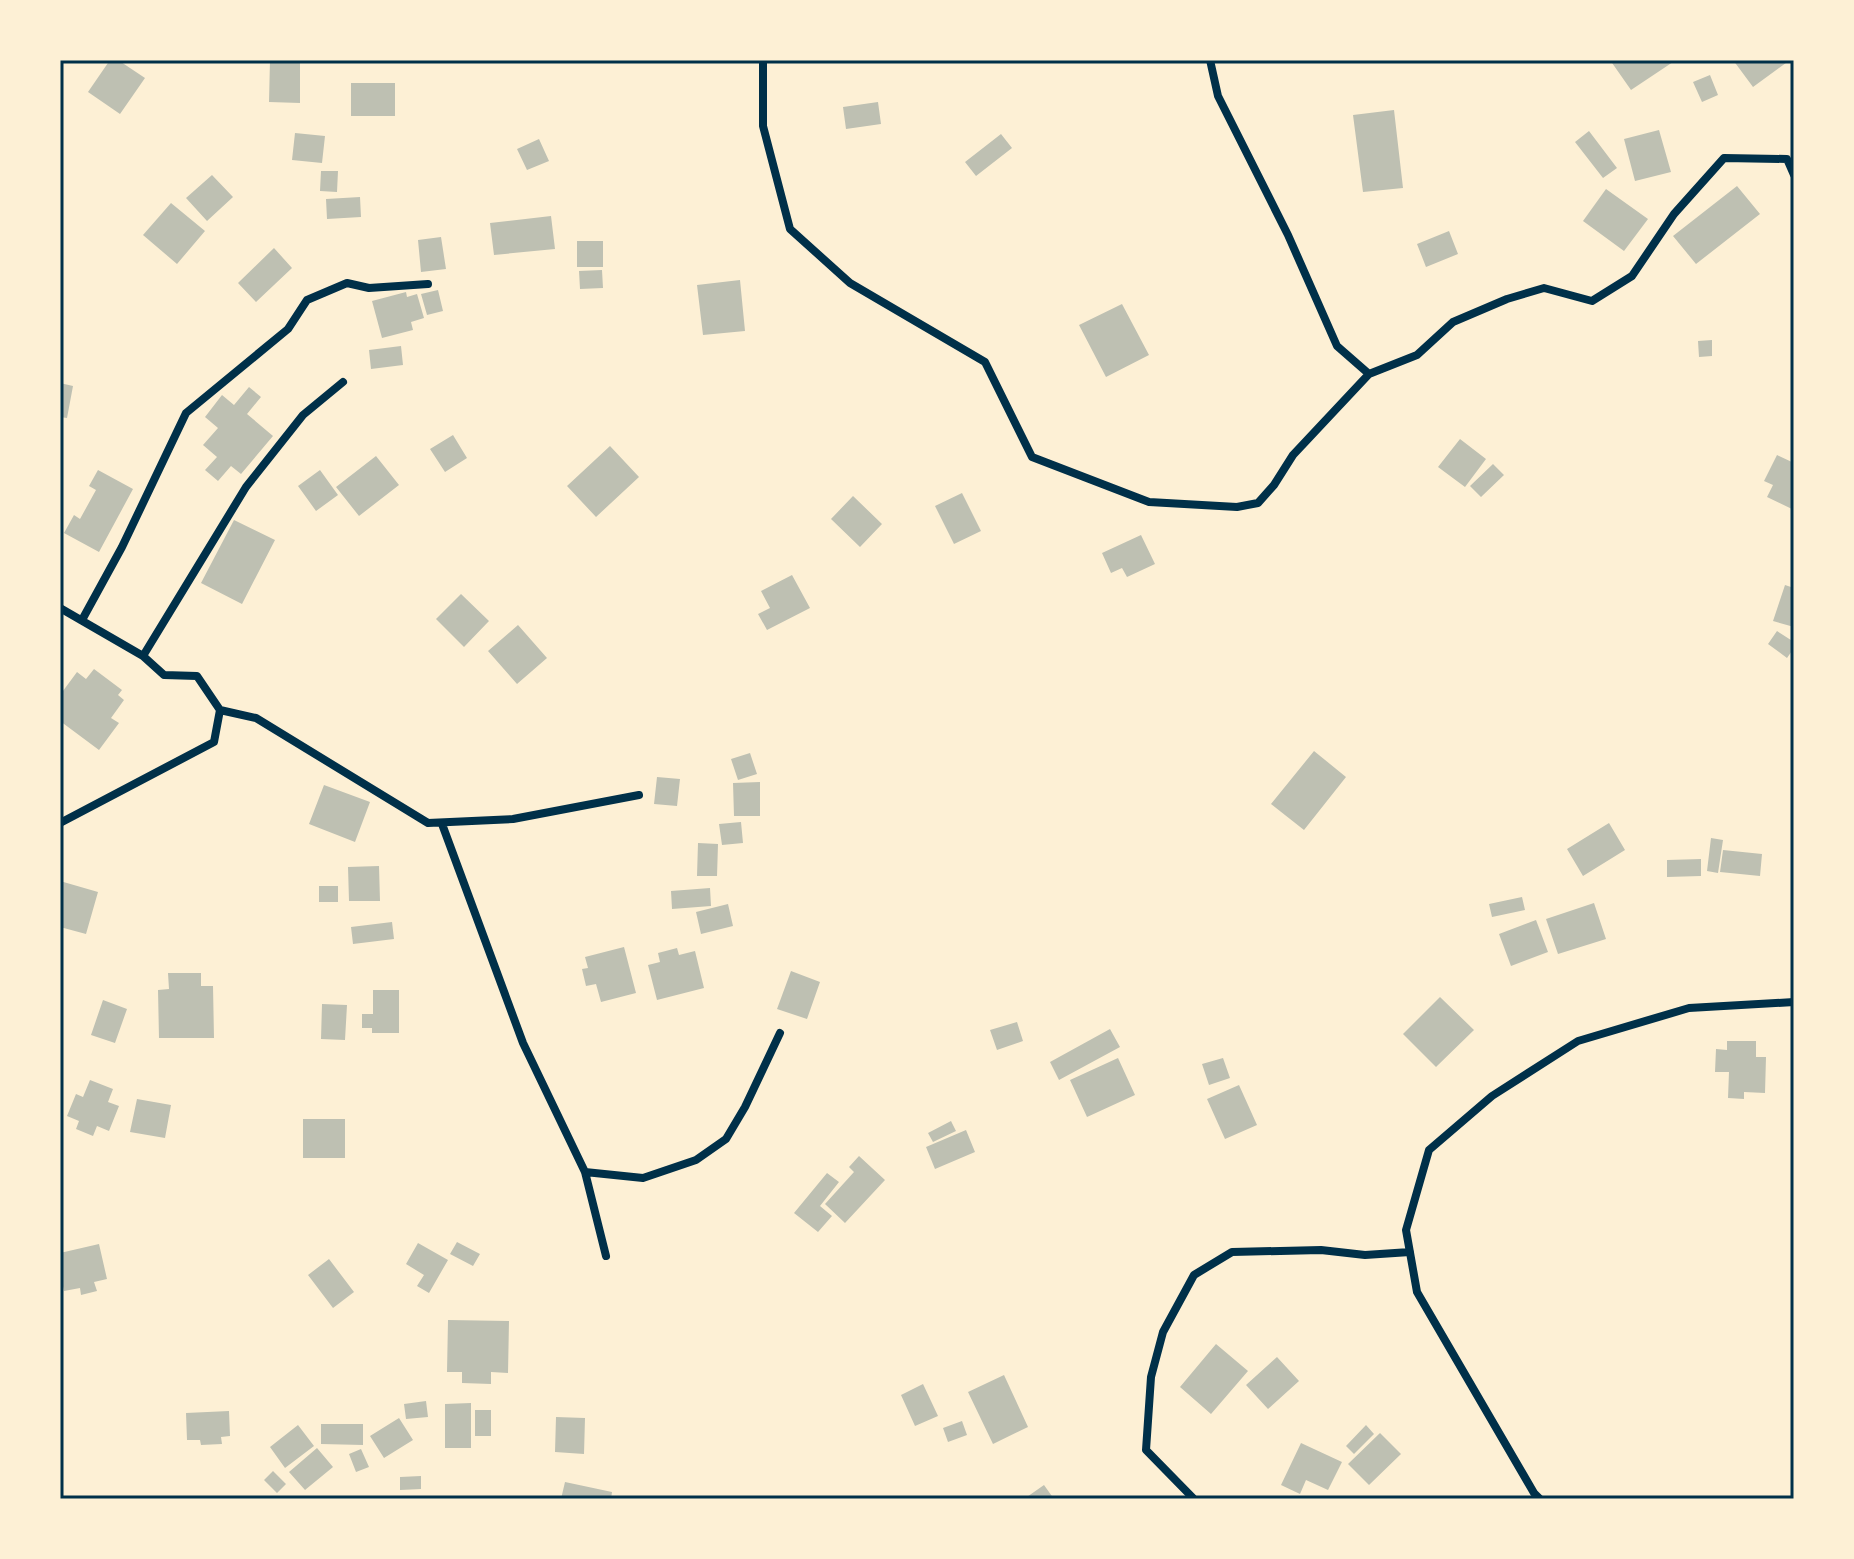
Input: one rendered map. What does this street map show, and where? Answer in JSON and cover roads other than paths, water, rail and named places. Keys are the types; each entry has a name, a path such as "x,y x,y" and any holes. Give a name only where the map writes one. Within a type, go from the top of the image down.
{"street":[{"path":"763,60 763,126 790,229 850,283 985,362 1032,457 1149,502 1237,507 1258,503 1293,455 1369,374 1417,355 1453,322 1507,299 1544,288 1592,301 1632,276 1674,214 1724,158 1787,159"},
{"path":"1210,60 1218,96 1288,235 1337,346 1369,374"},
{"path":"1787,159 1794,150"},
{"path":"1787,159 1794,175"},
{"path":"82,620 122,547 186,413 288,329 307,300 347,283 369,288 428,284"},
{"path":"143,656 246,487 303,415 343,382"},
{"path":"60,608 143,656 164,675 197,676 220,710 256,718 428,823 513,819 639,795"},
{"path":"60,823 214,742 220,710"},
{"path":"442,824 523,1043 585,1172 606,1256"},
{"path":"1540,1499 1417,1292 1406,1230 1429,1150 1492,1096 1578,1041 1689,1008 1794,1002"},
{"path":"585,1172 643,1178 696,1160 726,1139 745,1107 780,1033"},
{"path":"1193,1498 1146,1450 1151,1377 1163,1332 1194,1275 1232,1252 1321,1250 1365,1255 1410,1252"}]}
